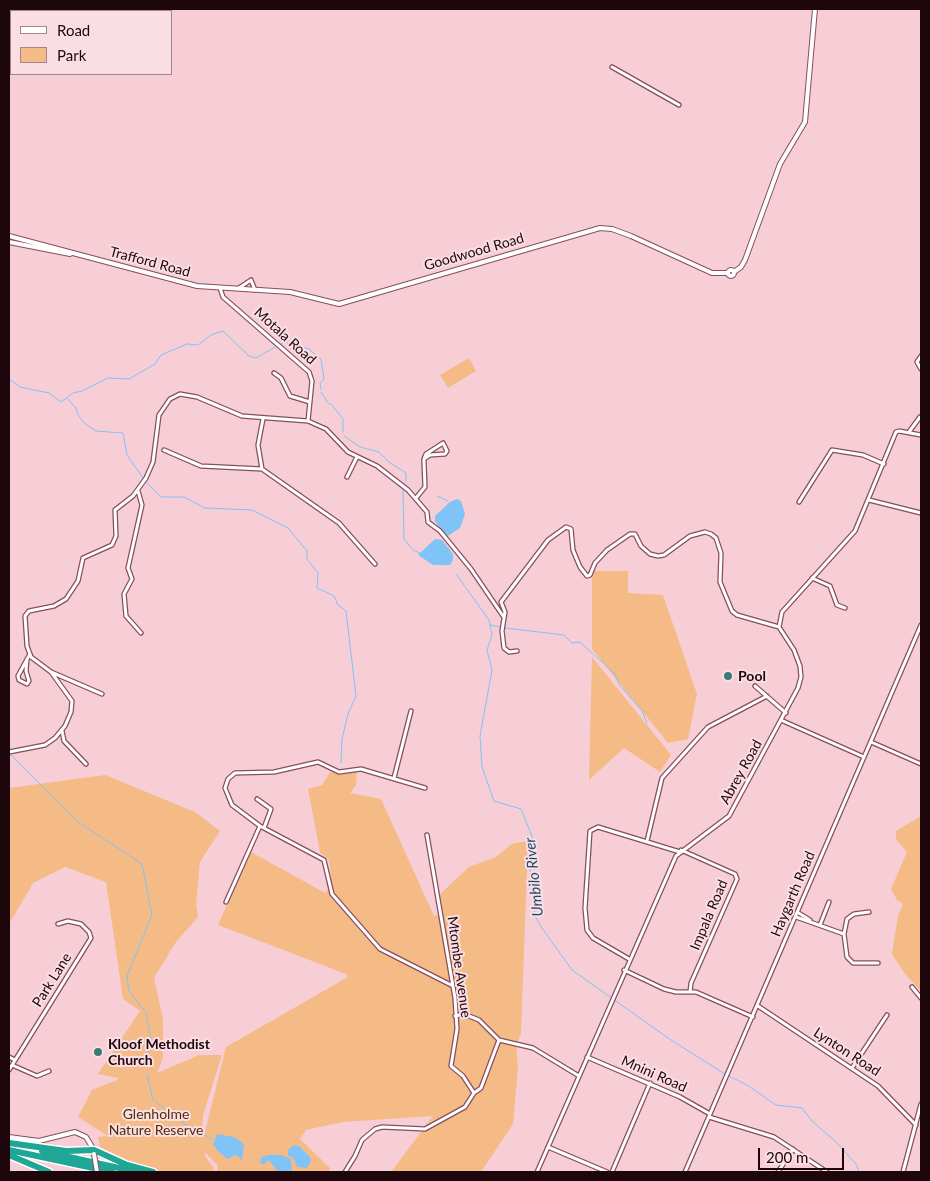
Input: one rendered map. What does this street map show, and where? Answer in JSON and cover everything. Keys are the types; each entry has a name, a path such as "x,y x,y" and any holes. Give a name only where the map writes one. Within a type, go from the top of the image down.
{"highway":[{"path":"9,1144 66,1151 93,1149 127,1165 153,1172"},
{"path":"9,1144 137,1172"},
{"path":"9,1150 112,1172"},
{"path":"9,1155 49,1172"}],"street":[{"name":"Goodwood Road","path":"220,288 290,292 344,304 532,247 595,229 606,228 631,236 712,272 728,273 730,270 734,272 741,267 745,260 780,164 804,122 807,111 815,9"},
{"path":"612,67 680,105"},
{"name":"Trafford Road","path":"9,236 183,282 220,288"},
{"name":"Trafford Road","path":"9,242 36,249 74,254"},
{"path":"231,289 243,286 251,280 255,290"},
{"name":"Motala Road","path":"220,288 223,297 310,373 312,381 308,421"},
{"path":"921,356 917,362 921,369"},
{"path":"274,373 281,378 290,396 310,402"},
{"path":"27,659 26,671 30,681 27,684 18,678 29,653 26,614 32,610 54,606 66,599 78,581 83,558 106,549 114,541 115,508 130,499 138,490 153,462 159,415 167,403 176,396 183,394 193,396 237,414 263,419 308,421 326,429 348,452 386,472 416,498 426,511 428,522 440,532 471,569 503,616"},
{"path":"909,432 920,417"},
{"path":"262,468 258,445 263,419"},
{"path":"517,652 509,652 504,648 502,631 505,612 501,603 546,542 565,528 571,529 575,557 587,576 590,575 595,563 607,550 632,533 636,535 640,546 652,556 664,555 690,536 705,532 713,534 722,555 720,582 732,611 740,616 779,627 782,612 853,533 869,500 896,432 909,432 921,435"},
{"path":"416,498 423,491 424,459 429,450 443,443 447,451 445,454 431,455 424,459"},
{"path":"164,450 201,466 262,468 339,523 375,564"},
{"path":"799,502 832,450 863,455 884,464"},
{"path":"347,477 357,457"},
{"path":"138,490 142,505 128,566 132,579 124,594 126,616 141,633"},
{"path":"869,500 921,514"},
{"path":"812,578 830,586 836,605 845,608"},
{"name":"Haygarth Road","path":"685,1172 732,1068 921,625"},
{"name":"Abrey Road","path":"680,851 728,818 782,721 798,688 801,670 794,650 779,627"},
{"path":"9,752 45,745 62,731 71,712 72,701 51,672 29,653"},
{"path":"51,672 102,694"},
{"path":"755,686 786,713"},
{"path":"647,841 662,778 708,727 767,696"},
{"path":"394,778 411,711"},
{"path":"782,721 864,757"},
{"path":"62,731 64,741 86,764"},
{"path":"871,742 921,764"},
{"path":"425,788 358,769 339,772 318,762 274,772 235,773 226,783 228,798 232,805 260,826 324,860 332,894 380,950 453,986"},
{"path":"257,799 271,809 264,828"},
{"path":"226,902 260,826"},
{"path":"537,1172 624,970 680,851 598,827 590,830 588,836 585,908 587,930 593,938 629,959"},
{"name":"Mtombe Avenue","path":"427,835 455,1005 456,1038 451,1066 463,1076 474,1093"},
{"name":"Impala Road","path":"680,851 735,874 737,879 691,984 690,992"},
{"path":"820,924 829,902"},
{"path":"797,912 810,920 844,934"},
{"path":"869,912 850,915 846,921 844,934 850,961 878,963"},
{"path":"795,917 810,920"},
{"name":"Park Lane","path":"9,1070 91,938 89,932 81,924 68,922 58,924"},
{"path":"624,970 672,991 690,992 721,1002 753,1017"},
{"path":"912,987 921,998"},
{"path":"455,1005 464,1014 483,1022 499,1040 533,1048 579,1076"},
{"name":"Lynton Road","path":"758,1006 878,1086 916,1125"},
{"path":"456,1016 464,1014"},
{"path":"852,1068 887,1015"},
{"path":"344,1172 355,1156 362,1139 372,1131 382,1127 429,1127 463,1109 474,1093 481,1088 499,1040"},
{"name":"Mnini Road","path":"587,1056 650,1083 710,1115 771,1136 827,1172"},
{"path":"9,1057 15,1060"},
{"path":"12,1065 37,1076 49,1071"},
{"path":"612,1172 650,1083"},
{"path":"903,1172 921,1104"},
{"path":"9,1136 39,1140 72,1132 84,1135 93,1149 97,1172"},
{"path":"548,1147 607,1172"},
{"path":"778,1172 793,1149"},
{"path":"545,1154 549,1151 563,1153"}],"green space":[{"path":"469,358 476,371 448,388 440,375"},
{"path":"592,571 628,571 628,593 663,595 697,694 688,739 668,743 592,649"},
{"path":"592,657 671,755 660,772 624,748 589,780"},
{"name":"Glenholme Nature Reserve","path":"331,771 337,773 357,771 356,785 350,793 381,799 434,916 442,914 439,895 469,867 496,857 512,844 528,841 521,1033 516,1047 518,1067 513,1124 481,1172 391,1172 433,1116 343,1122 306,1130 300,1139 330,1168 329,1172 217,1172 218,1166 206,1153 205,1156 214,1168 213,1172 164,1172 128,1160 100,1147 98,1137 108,1136 78,1117 92,1090 117,1080 118,1078 98,1074 140,1011 123,999 106,882 65,867 33,883 9,924 9,788 105,775 195,812 220,831 200,862 196,904 198,917 176,942 154,978 163,1019 163,1058 157,1073 199,1055 222,1055 203,1115 202,1128 205,1132 226,1047 348,977 346,974 218,925 251,852 325,893 332,885 329,860 320,852 308,789 322,785"},
{"path":"921,816 921,991 905,974 892,954 898,916 903,904 897,900 891,889 907,852 896,839 896,831"}],"water":[{"path":"457,499 461,501 465,514 460,528 446,537 435,521 435,516 450,502"},
{"path":"435,539 442,540 453,554 453,560 450,565 433,565 418,555"},
{"path":"217,1134 234,1137 244,1144 242,1160 236,1155 227,1159 218,1151 213,1144"},
{"path":"294,1145 299,1146 310,1157 311,1161 307,1168 297,1167 294,1159 288,1155 288,1150"},
{"path":"281,1155 291,1159 292,1172 278,1172 269,1160 264,1164 260,1163 261,1157"}],"waterway":[{"name":"Umbilo River","path":"9,379 20,387 49,393 61,402 73,393 82,391 108,378 129,379 155,364 161,355 187,344 198,345 211,335 223,331 249,356 256,358 284,342 309,349 321,359 324,379 320,383 321,389"},
{"name":"Umbilo River","path":"321,392 328,403 332,405 343,419 343,432"},
{"path":"67,398 76,408 78,415 84,423 96,431 123,433 127,455 143,478"},
{"name":"Umbilo River","path":"344,436 360,447 379,452 389,462 406,473 406,482"},
{"path":"146,482 161,497 184,497 205,508 252,510 288,528 307,551 307,559 318,573 317,588 334,596 338,605 346,611 356,696 348,714 342,739 341,763"},
{"name":"Umbilo River","path":"403,490 404,539 413,550 422,554"},
{"name":"Umbilo River","path":"437,496 448,501"},
{"name":"Umbilo River","path":"456,574 489,620 492,635 487,650 492,670 480,736 482,767 494,801 521,809 533,839 530,868 535,916 572,970 671,1040 725,1074"},
{"path":"490,625 501,627"},
{"path":"505,628 564,635 572,643 580,642 614,673 619,684 642,711 647,723"},
{"path":"9,753 78,822 142,864 152,915 127,976 129,991 146,1013 151,1041 146,1061"},
{"path":"147,1075 153,1100 186,1125 212,1139"},
{"name":"Umbilo River","path":"729,1076 747,1085 776,1105 802,1108 812,1121 837,1143 856,1164 859,1172"}],"place":[{"name":"Pool","path":"728,676"},
{"name":"Kloof Methodist Church","path":"98,1052"}]}
